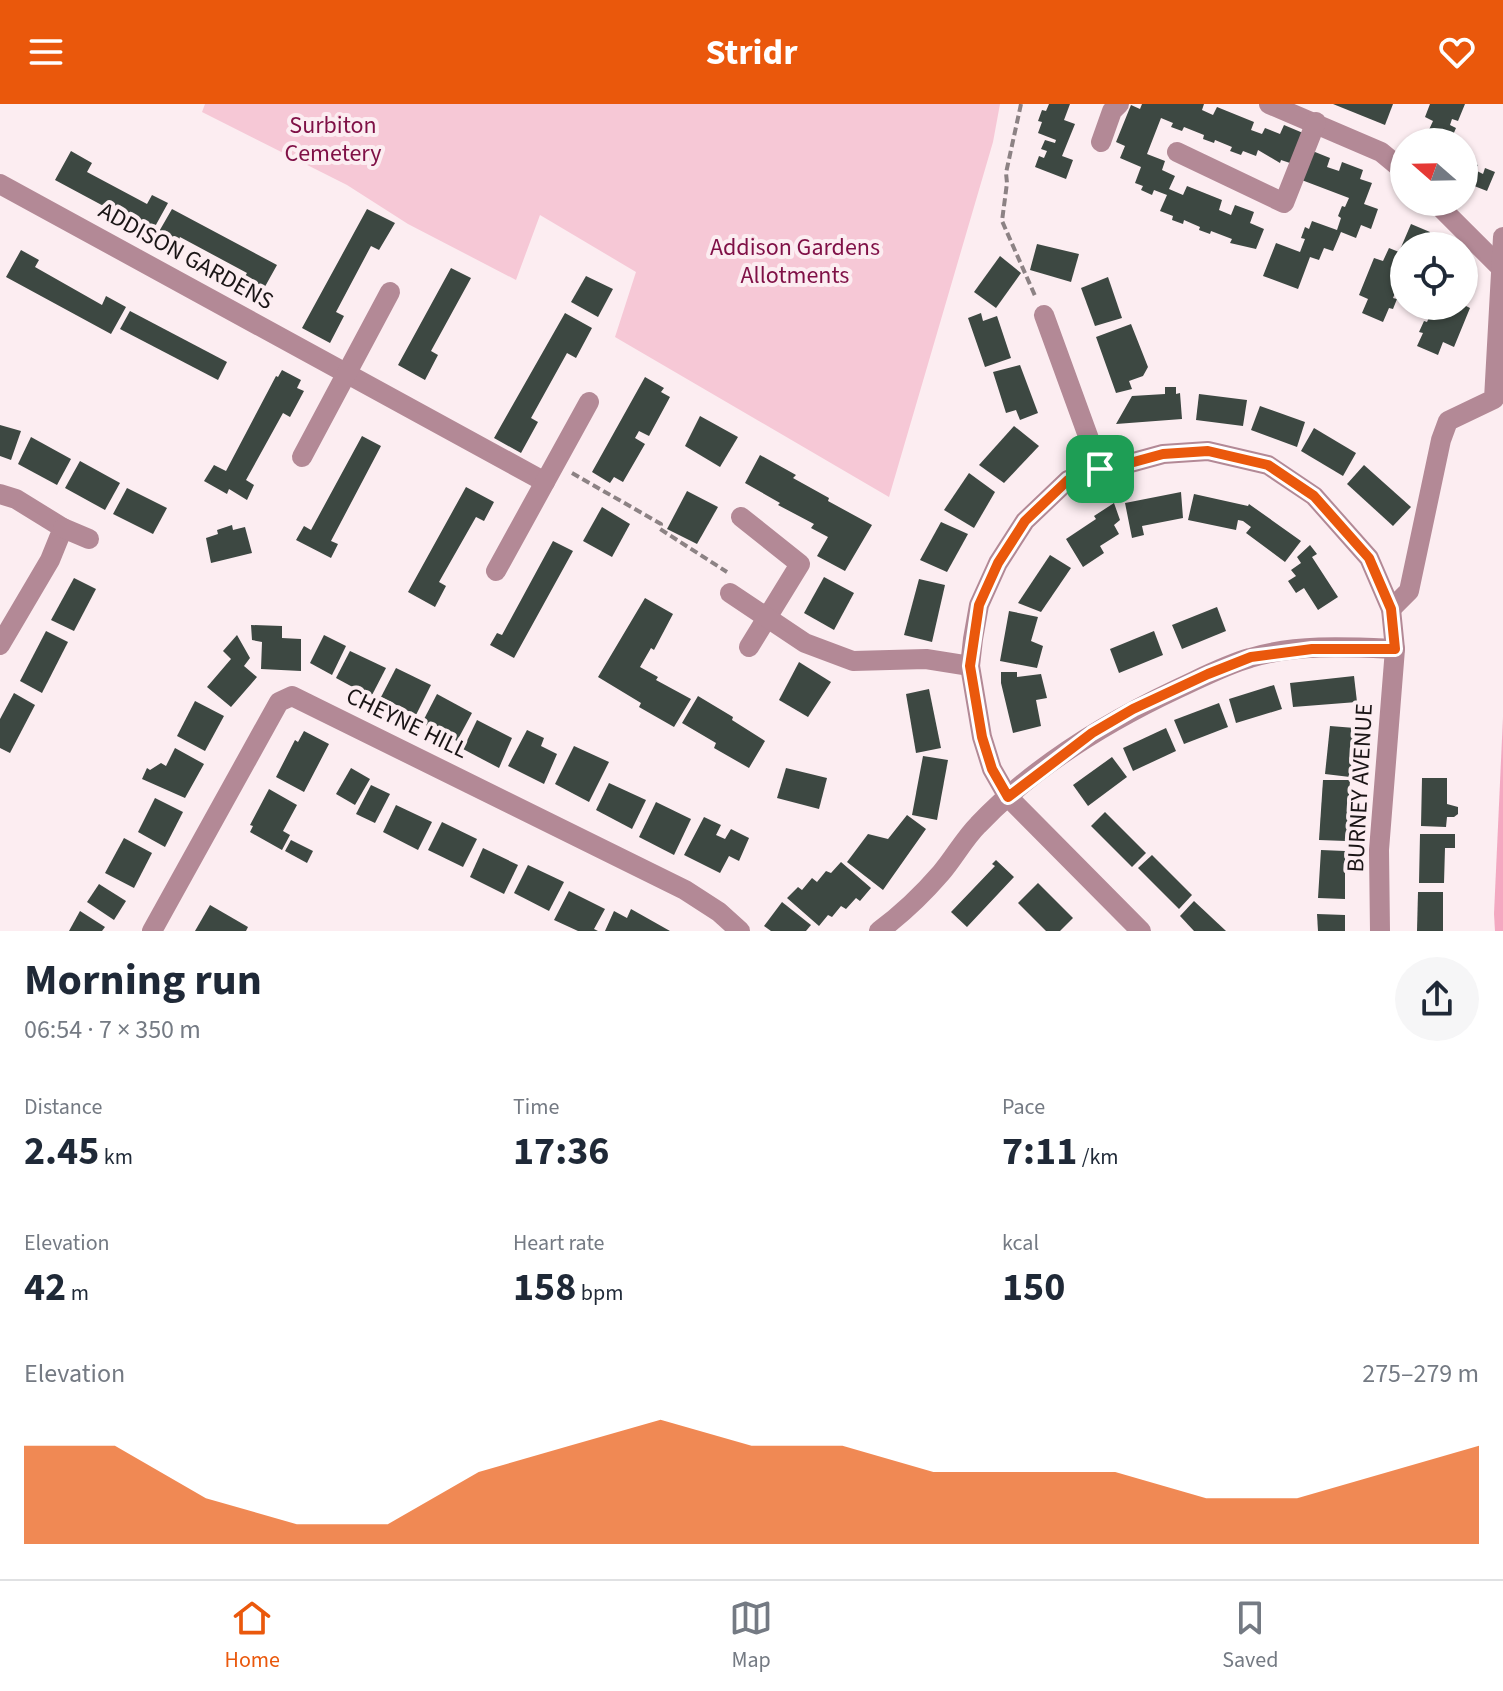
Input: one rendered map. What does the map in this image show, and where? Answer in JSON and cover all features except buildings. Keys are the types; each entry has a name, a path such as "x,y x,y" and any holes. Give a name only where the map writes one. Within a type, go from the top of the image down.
{"street":[{"path":"1101,142 1112,111 1119,104"},
{"path":"1269,104 1316,122 1381,152 1390,159"},
{"path":"1177,152 1284,203 1316,122"},
{"name":"ADDISON GARDENS","path":"0,184 545,482"},
{"path":"1449,216 1501,268"},
{"path":"1391,609 1409,591 1441,440 1448,421 1494,399 1503,237"},
{"path":"302,457 390,292"},
{"path":"1044,315 1100,469"},
{"path":"496,571 589,402"},
{"name":"BURNEY AVENUE","path":"1141,931 1008,797 992,769 982,737 970,666 979,605 998,563 1025,521 1068,480 1163,454 1208,451 1268,465 1314,496 1369,558 1391,609 1395,649 1379,850 1380,931"},
{"path":"0,494 16,499 63,528 89,539"},
{"path":"741,517 800,564 749,647"},
{"path":"0,645 50,560 63,528"},
{"path":"730,593 805,643 853,661 926,659 970,666"},
{"path":"879,931 900,916 976,826 1008,797 1092,733 1133,709 1251,657 1312,649 1395,649"},
{"name":"CHEYNE HILL","path":"152,931 279,702 292,696 685,890 719,912 740,931"}],"path":[{"path":"1021,104 1006,173 1002,221 1044,315"},
{"path":"565,469 661,524 660,529 739,579 730,593"}],"green space":[{"name":"Addison Gardens Allotments","path":"205,104 1000,104 993,142 889,497 615,337 636,272 540,215 516,280 408,224 347,185 202,112"}],"shaded area":[{"path":"1503,717 1503,931 1495,931 1494,914"}],"route":[{"path":"1208,451 1268,465 1314,496 1369,558 1391,609 1395,649 1312,649 1251,657 1133,709 1092,733 1008,797 992,769 974,702 970,666 979,605 998,563 1025,521 1068,480 1100,469 1163,454 1208,451"}],"park label":[{"name":"Surbiton Cemetery","path":"333,139"}]}
